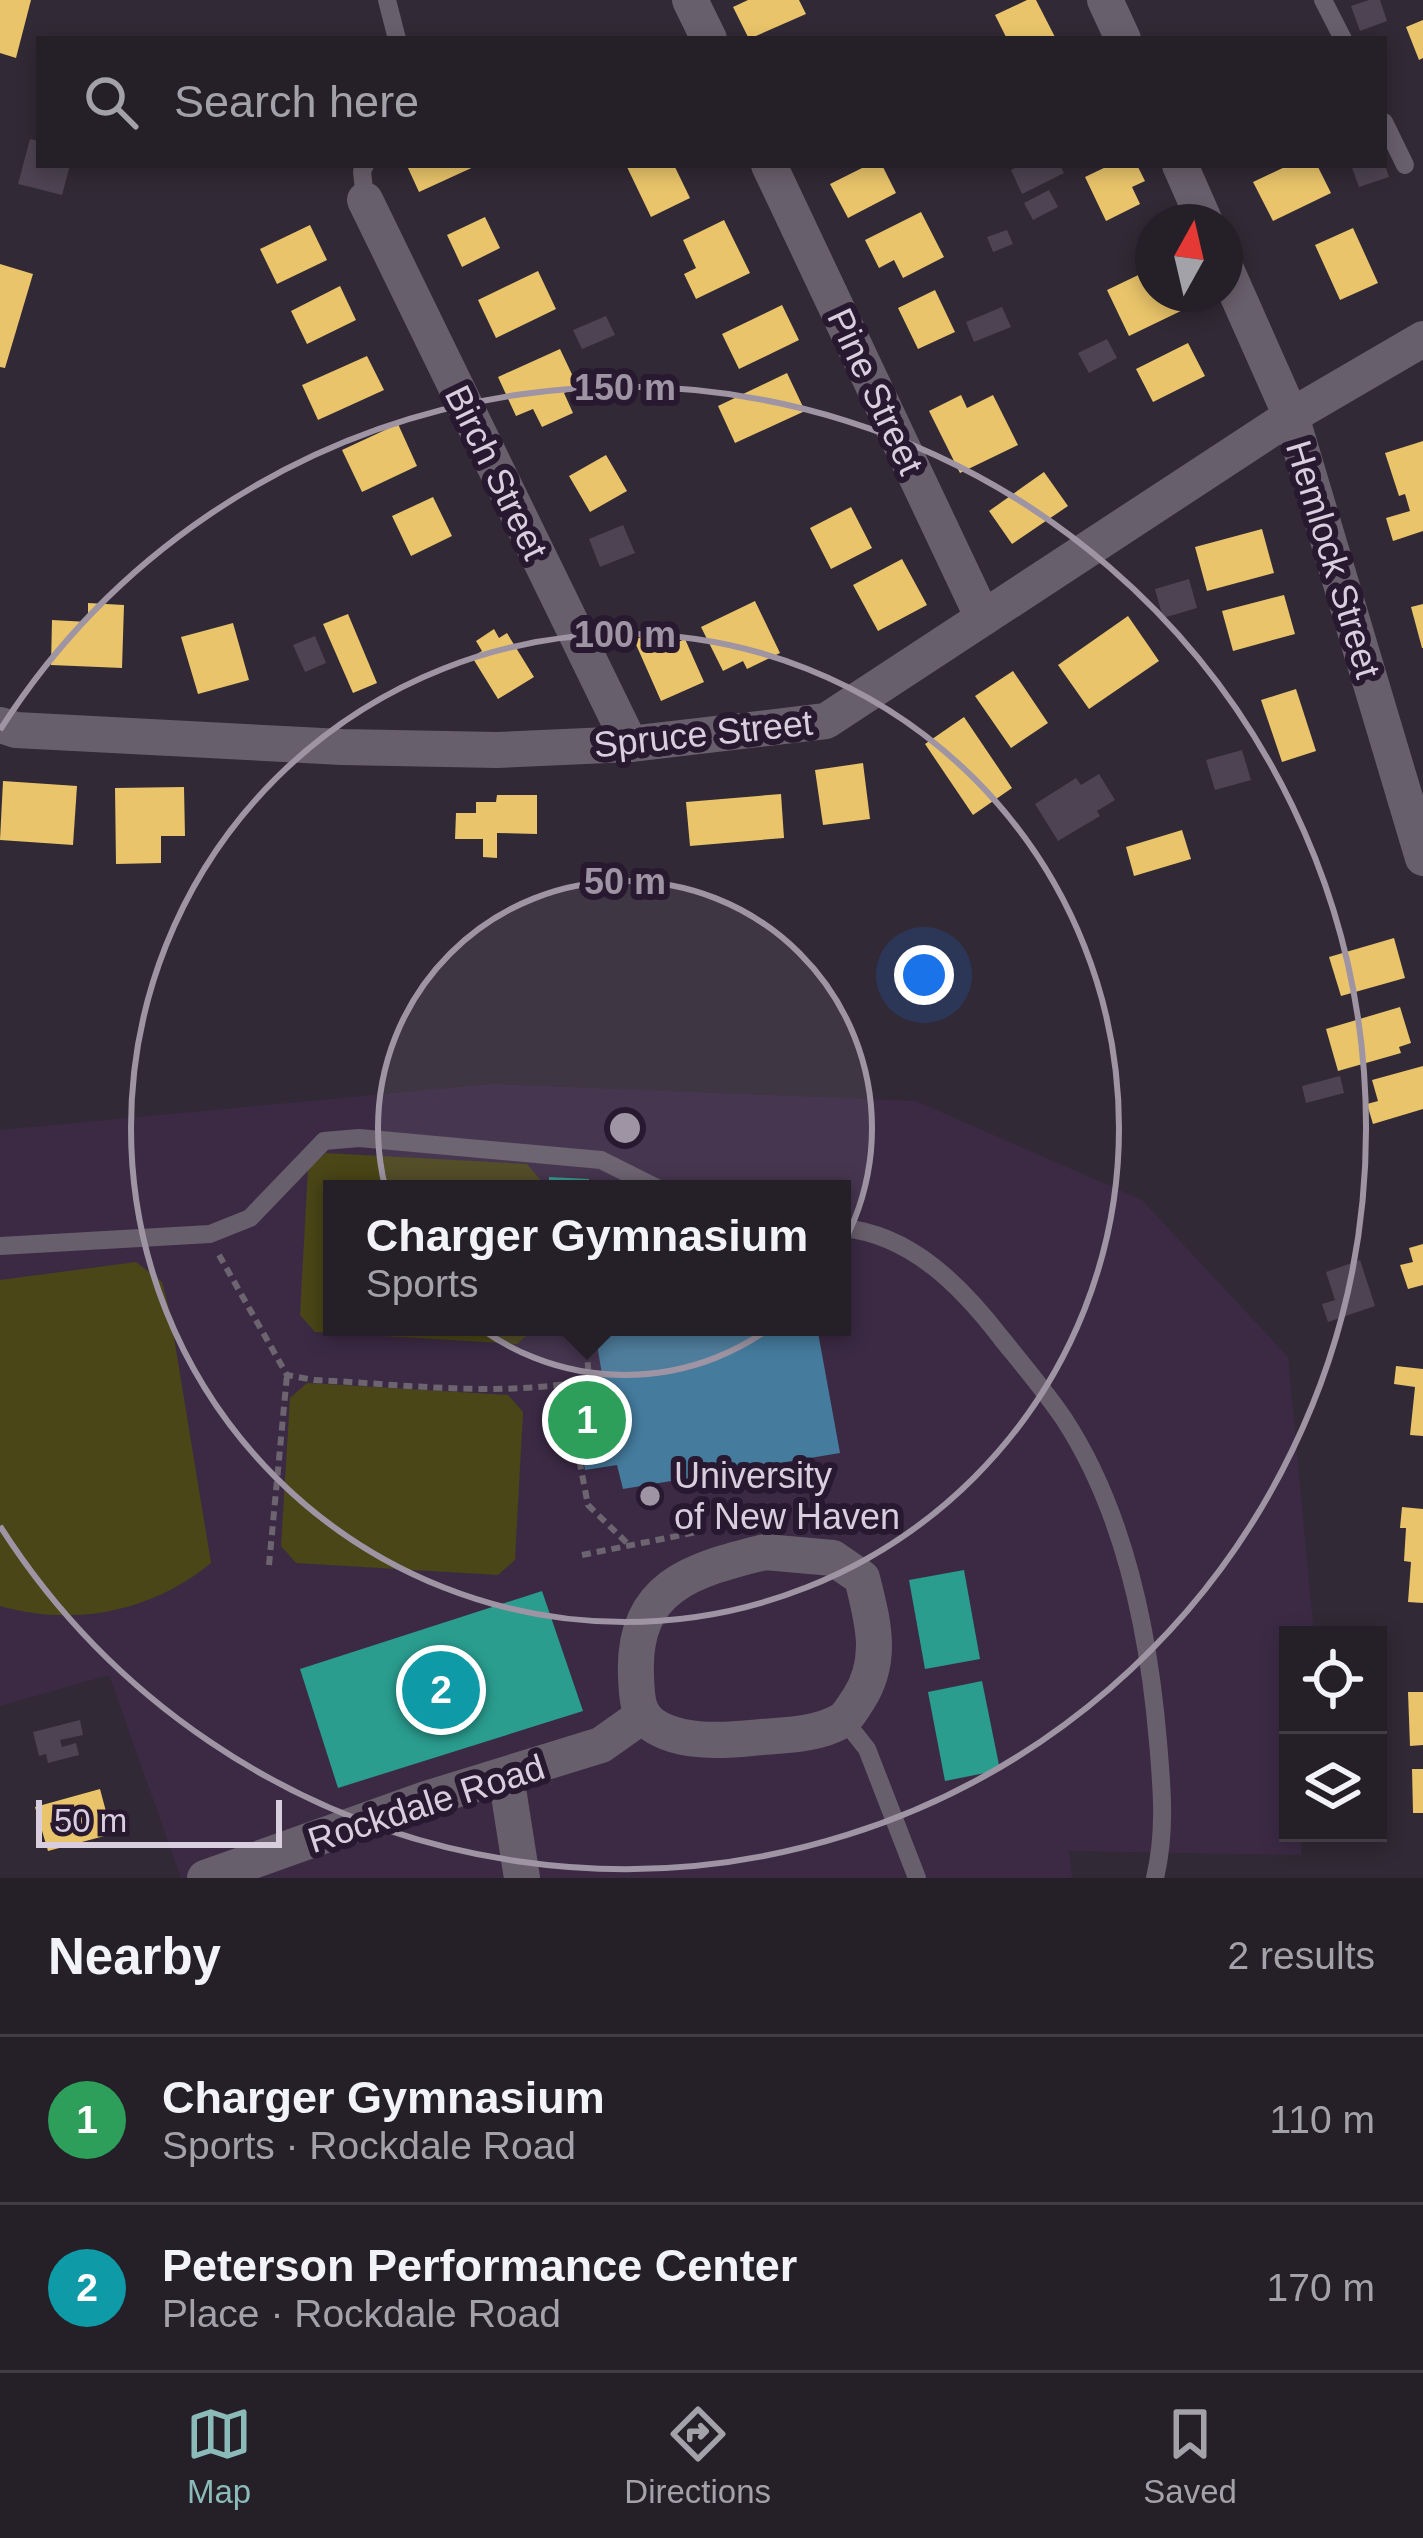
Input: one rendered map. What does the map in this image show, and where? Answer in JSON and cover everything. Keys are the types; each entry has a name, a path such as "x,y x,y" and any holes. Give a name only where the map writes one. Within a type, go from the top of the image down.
{"street":[{"path":"691,0 708,36"},
{"path":"1105,0 1122,36"},
{"name":"Pine Street","path":"770,168 983,618"},
{"path":"1181,168 1197,204"},
{"name":"Birch Street","path":"365,182 630,744"},
{"name":"Hemlock Street","path":"1243,308 1291,416 1423,858"},
{"name":"Spruce Street","path":"8,728 343,748 497,750 630,744 826,721 1291,416 1423,339"},
{"path":"765,1552 833,1558 862,1578 877,1637 869,1683 844,1720 803,1733 731,1740 690,1738 658,1729 642,1717 636,1654 650,1608 674,1582 707,1566 765,1552"},
{"name":"Rockdale Road","path":"205,1878 426,1799 601,1745 642,1717"},
{"path":"506,1776 523,1878"}],"lane":[{"path":"387,0 396,36"},
{"path":"1323,0 1341,36"},
{"path":"1387,128 1405,165"},
{"path":"0,1246 210,1234 250,1219 324,1141 359,1138 601,1160 641,1180"},
{"path":"851,1229 906,1247 940,1270 986,1318 1067,1424 1106,1506 1131,1575 1152,1676 1163,1808 1155,1878"},
{"path":"844,1720 867,1749 916,1878"}],"path":[{"path":"210,1234 225,1271 287,1375 269,1565"},
{"path":"287,1375 508,1389 564,1385 589,1380 586,1336"},
{"path":"564,1385 588,1505 628,1544"}],"shaded area":[{"name":"University of New Haven","path":"492,1084 916,1101 1142,1200 1288,1357 1313,1626 1279,1626 1279,1842 1302,1842 1301,1855 1069,1851 1072,1878 181,1878 109,1675 0,1706 0,1130"},
{"path":"326,1153 527,1164 540,1180 323,1180 323,1332 315,1332 300,1315 308,1168"},
{"path":"136,1262 162,1282 170,1313 211,1563 163,1593 111,1611 56,1615 0,1606 0,1280"},
{"path":"382,1336 526,1336 517,1344"},
{"path":"307,1383 508,1395 523,1412 515,1560 498,1575 296,1563 281,1546 290,1398"}],"building: Homes":[{"path":"0,0 31,0 16,58 0,53"},
{"path":"748,0 799,0 806,14 748,36 733,7"},
{"path":"1036,0 1054,36 1006,36 995,15"},
{"path":"1423,20 1423,58 1419,60 1406,27"},
{"path":"408,168 471,168 419,192"},
{"path":"627,168 675,168 690,198 651,217"},
{"path":"862,168 884,168 896,193 848,218 830,184"},
{"path":"1104,168 1138,168 1145,181 1132,187 1140,204 1106,221 1085,177"},
{"path":"1283,168 1318,168 1331,193 1273,221 1253,182"},
{"path":"921,212 944,257 903,278 894,260 879,268 865,240"},
{"path":"485,217 500,248 462,267 447,235"},
{"path":"724,220 750,273 696,299 684,274 696,268 683,240"},
{"path":"310,225 327,260 277,284 260,249"},
{"path":"1353,228 1378,283 1340,300 1315,245"},
{"path":"0,264 33,274 5,368 0,367"},
{"path":"538,271 556,309 496,338 478,300"},
{"path":"1135,277 1135,312 1179,312 1129,336 1107,290"},
{"path":"340,286 356,320 307,344 291,311"},
{"path":"935,290 955,332 918,349 898,308"},
{"path":"782,305 799,340 739,369 722,334"},
{"path":"1188,343 1205,376 1153,402 1136,369"},
{"path":"560,349 578,387 564,393 573,413 542,427 533,409 516,416 498,377"},
{"path":"367,356 384,390 318,420 302,385"},
{"path":"787,373 805,411 735,443 718,406"},
{"path":"961,395 967,408 993,395 1018,445 960,473 929,411"},
{"path":"398,424 417,466 362,492 342,450"},
{"path":"1423,441 1423,531 1393,541 1386,518 1410,511 1405,494 1399,496 1385,453"},
{"path":"606,455 627,491 590,512 569,476"},
{"path":"1044,472 1068,506 1012,544 989,511"},
{"path":"433,497 452,536 411,556 392,516"},
{"path":"851,507 872,548 831,569 810,528"},
{"path":"1262,529 1274,573 1207,591 1195,547"},
{"path":"902,559 927,605 878,631 853,585"},
{"path":"1284,595 1295,634 1233,651 1222,611"},
{"path":"755,601 780,653 747,669 743,661 723,671 701,627"},
{"path":"88,603 124,605 122,668 51,665 52,620 88,622"},
{"path":"1423,604 1423,648 1422,648 1411,607"},
{"path":"348,614 377,683 353,693 323,624"},
{"path":"1128,616 1159,661 1089,709 1058,665"},
{"path":"233,623 249,680 198,694 181,637"},
{"path":"662,628 669,646 685,639 704,682 661,701 634,640"},
{"path":"494,629 499,638 507,633 534,677 498,699 472,657 482,651 476,641"},
{"path":"1013,671 1048,723 1011,748 975,696"},
{"path":"1296,689 1316,751 1282,762 1261,700"},
{"path":"964,717 1012,788 973,815 925,744"},
{"path":"863,763 870,819 823,825 815,770"},
{"path":"3,781 77,786 73,845 0,840"},
{"path":"184,787 185,836 161,836 161,863 116,864 115,788"},
{"path":"781,794 784,838 690,846 686,802"},
{"path":"497,795 537,795 537,834 497,833 497,858 483,857 483,839 455,839 456,813 476,813 476,802 496,802"},
{"path":"1182,830 1191,859 1134,876 1126,847"},
{"path":"1394,938 1405,978 1341,996 1329,957"},
{"path":"1400,1007 1411,1043 1399,1047 1401,1053 1338,1071 1326,1029"},
{"path":"1423,1066 1423,1109 1373,1124 1367,1104 1378,1101 1372,1080"},
{"path":"1423,1244 1423,1285 1408,1289 1400,1265 1413,1262 1409,1248"},
{"path":"1396,1366 1423,1369 1423,1436 1410,1435 1415,1387 1394,1384"},
{"path":"1402,1507 1423,1509 1423,1603 1408,1602 1411,1562 1404,1561"},
{"path":"1408,1692 1423,1692 1423,1745 1410,1746"},
{"path":"1412,1769 1423,1769 1423,1813 1413,1813"},
{"path":"100,1789 112,1834 48,1851 35,1807"}],"building: Schools":[{"path":"964,1570 980,1659 925,1669 909,1580"},
{"path":"542,1591 583,1711 338,1788 300,1669"},
{"path":"982,1681 1000,1770 945,1781 928,1692"}],"building: Public":[{"path":"596,1336 819,1336 840,1453 623,1489 617,1465 585,1470 568,1388 603,1380"}],"building: Other":[{"path":"1380,0 1387,21 1360,31 1351,6"},
{"path":"30,139 36,140 36,168 69,168 62,195 18,184"},
{"path":"1062,168 1064,173 1022,194 1011,170"},
{"path":"1352,168 1386,168 1389,177 1359,187"},
{"path":"1049,190 1058,207 1033,220 1024,203"},
{"path":"1007,230 1013,244 993,252 987,237"},
{"path":"1002,307 1011,327 974,342 966,322"},
{"path":"606,316 615,335 582,349 573,330"},
{"path":"1107,339 1117,358 1089,373 1078,353"},
{"path":"623,525 635,553 600,567 589,539"},
{"path":"1189,579 1197,608 1163,618 1155,589"},
{"path":"315,636 326,663 305,672 293,645"},
{"path":"1242,750 1251,780 1215,790 1206,760"},
{"path":"1099,774 1115,800 1097,811 1100,816 1058,841 1035,804 1076,778 1081,785"},
{"path":"1340,1076 1344,1093 1306,1103 1302,1086"},
{"path":"1360,1260 1375,1306 1328,1322 1322,1304 1335,1300 1326,1272"},
{"path":"80,1720 83,1735 60,1740 62,1747 76,1743 79,1755 48,1763 46,1754 39,1756 33,1732"}],"place":[{"name":"Charger Gymnasium","path":"587,1420"},
{"name":"University of New Haven","path":"650,1496"},
{"name":"Peterson Performance Center","path":"441,1690"}]}
